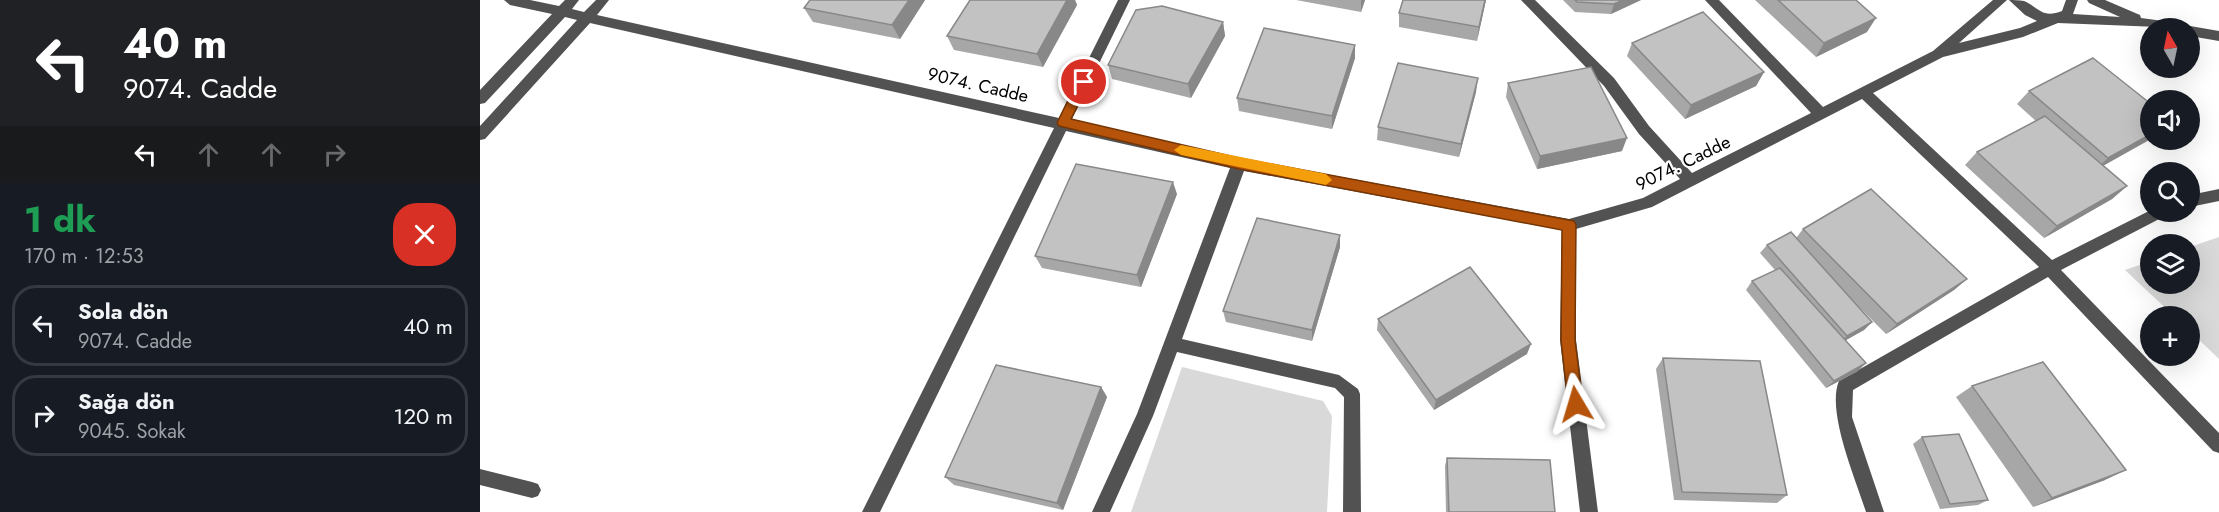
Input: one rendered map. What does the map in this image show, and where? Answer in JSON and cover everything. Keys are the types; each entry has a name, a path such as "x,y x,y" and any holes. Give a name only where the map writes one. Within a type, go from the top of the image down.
{"street":[{"name":"9074. Cadde","path":"510,0 1239,164 1569,225 1647,203 1938,54 2023,32 2067,14 2072,0"},
{"path":"480,99 573,0"},
{"path":"480,135 603,0"},
{"path":"871,512 1124,0"},
{"path":"1527,0 1609,82 1644,130 1690,181"},
{"path":"1711,0 1821,114"},
{"name":"9074. Cadde","path":"1938,54 2001,0"},
{"path":"2015,0 2029,12 2056,19 2140,23"},
{"path":"2093,0 2140,19"},
{"path":"2200,33 2219,36"},
{"path":"1863,92 2050,268 2219,445"},
{"path":"1101,512 1145,416 1239,164"},
{"path":"2200,199 2219,195"},
{"path":"1875,512 1844,417 1845,386 2050,268 2140,222"},
{"path":"1569,225 1568,340 1589,512"},
{"path":"1172,344 1339,382 1352,394 1352,512"},
{"path":"480,477 532,490"}],"shaded area":[{"path":"2219,237 2219,359 2200,341 2200,306 2163,306 2151,294 2200,294 2200,244"},
{"path":"2140,265 2140,284 2125,270"},
{"path":"1182,367 1323,401 1332,416 1327,512 1131,512"}],"building":[{"path":"810,0 909,0 892,25 804,8"},
{"path":"970,0 1067,0 1037,54 947,36"},
{"path":"1403,0 1485,0 1479,27 1399,13"},
{"path":"1575,0 1623,0 1614,4"},
{"path":"1778,0 1856,0 1876,18 1824,43"},
{"path":"1162,6 1223,22 1188,84 1108,65 1136,10"},
{"path":"1703,12 1764,72 1691,105 1632,43"},
{"path":"1264,28 1355,45 1332,116 1237,98"},
{"path":"2093,58 2140,95 2140,140 2108,158 2029,91"},
{"path":"1398,63 1478,78 1461,144 1378,127"},
{"path":"1591,67 1627,138 1540,156 1508,83"},
{"path":"2045,116 2127,186 2057,226 1977,152"},
{"path":"1076,164 1173,182 1137,275 1035,256"},
{"path":"1871,189 1967,279 1897,324 1803,229"},
{"path":"1257,218 1340,235 1312,330 1223,311"},
{"path":"1791,232 1872,322 1847,336 1767,245"},
{"path":"1470,267 1531,344 1436,400 1378,319"},
{"path":"1780,268 1866,363 1834,381 1752,281"},
{"path":"1663,358 1760,361 1787,495 1682,492"},
{"path":"2043,362 2126,470 2052,498 1972,386"},
{"path":"996,365 1101,387 1057,503 945,477"},
{"path":"1959,434 1988,500 1950,504 1922,437"},
{"path":"1447,458 1550,460 1555,512 1449,512"}],"slow traffic":[{"path":"1181,150 1239,164 1326,180"}],"route":[{"path":"1084,82 1063,123 1239,164 1569,225 1568,340 1576,404"}]}
